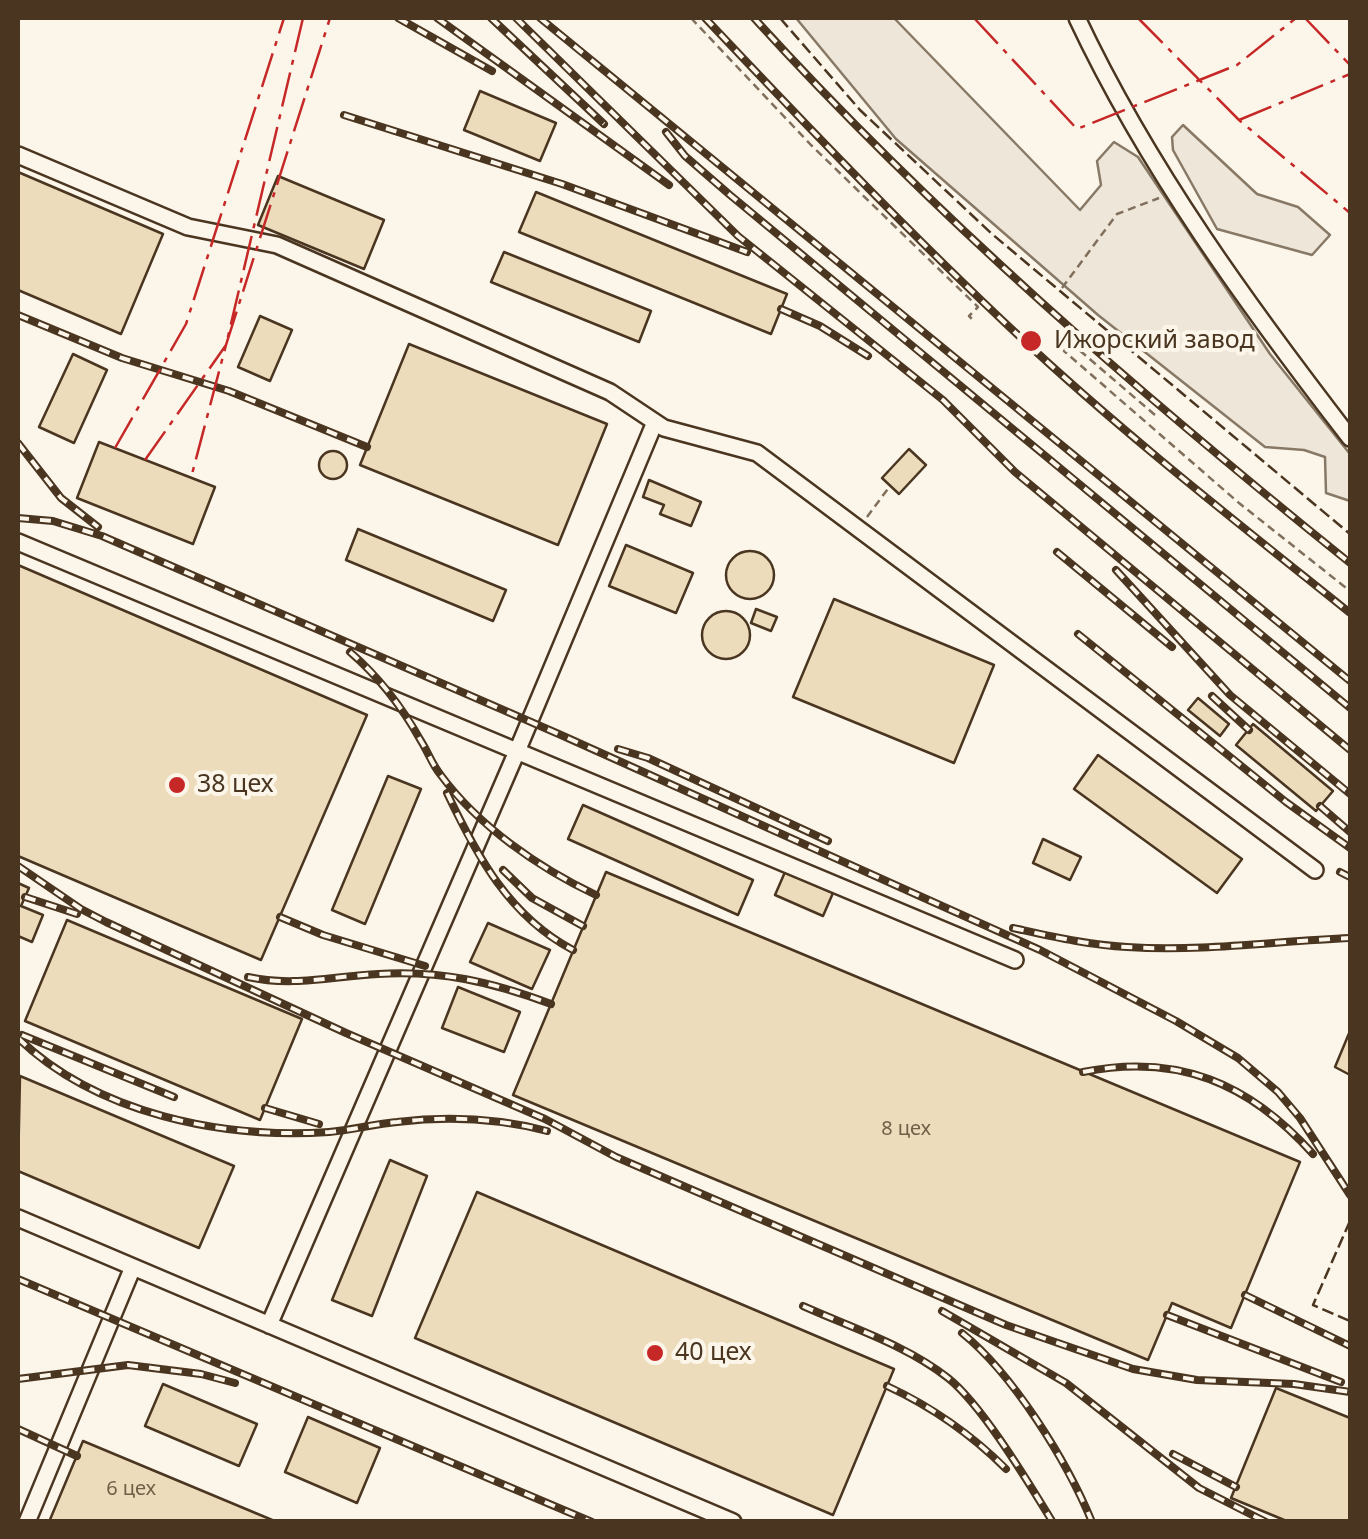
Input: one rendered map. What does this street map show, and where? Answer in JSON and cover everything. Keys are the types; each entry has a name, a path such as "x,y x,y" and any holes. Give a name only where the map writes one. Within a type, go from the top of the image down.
{"lane":[{"path":"1077,18 1174,192 1283,351 1350,438"},
{"path":"18,155 188,227 277,245 610,392 664,428 757,453 1314,870"},
{"path":"269,1325 518,749 654,422"},
{"path":"18,542 1015,960"},
{"path":"18,1218 733,1522"},
{"path":"27,1522 133,1267"}],"path":[{"path":"690,18 810,145 978,307 969,316 974,320"},
{"path":"1062,288 1117,214 1174,192"},
{"path":"1064,339 1155,414"},
{"path":"1070,344 1064,350 1103,386 1350,592"},
{"path":"858,528 890,486"}],"shaded area":[{"path":"796,18 894,18 1080,210 1101,185 1097,161 1114,142 1138,157 1270,354 1350,454 1350,501 1326,493 1325,457 1304,450 1265,447 1098,315 896,139"},
{"path":"1183,125 1257,194 1298,207 1330,235 1312,255 1217,229 1173,150 1172,137"}],"building":[{"path":"480,91 556,123 540,161 464,130"},
{"path":"18,172 163,234 121,334 18,290"},
{"path":"278,176 384,220 364,269 258,225"},
{"path":"536,192 787,294 771,334 519,232"},
{"path":"504,252 651,311 639,342 491,282"},
{"path":"260,316 292,330 270,381 238,367"},
{"path":"409,344 607,424 558,545 360,465"},
{"path":"73,354 107,370 74,443 39,427"},
{"path":"99,442 215,487 193,544 77,498"},
{"path":"909,449 926,465 899,494 882,478"},
{"path":"333,451 343,455 347,465 343,475 333,479 323,475 319,465 323,455"},
{"path":"649,480 701,502 691,526 660,514 664,505 643,497"},
{"path":"358,529 506,590 493,621 346,560"},
{"path":"626,545 693,573 676,613 609,586"},
{"path":"750,551 767,558 774,575 767,592 750,599 733,592 726,575 733,558"},
{"name":"38 цех","path":"18,565 367,715 261,960 18,856"},
{"path":"834,599 994,665 954,763 793,697"},
{"path":"756,609 777,617 771,631 751,623"},
{"path":"726,611 743,618 750,635 743,652 726,659 709,652 702,635 709,618"},
{"path":"1198,698 1229,724 1220,736 1188,710"},
{"path":"1253,724 1333,791 1316,811 1236,745"},
{"path":"1098,755 1242,859 1217,893 1074,789"},
{"path":"388,776 421,789 365,924 332,910"},
{"path":"583,805 753,880 738,915 568,839"},
{"path":"1043,839 1081,857 1070,880 1033,863"},
{"path":"606,872 1300,1162 1231,1328 1172,1303 1148,1360 513,1095"},
{"path":"785,872 833,893 823,916 775,895"},
{"path":"18,883 29,888 21,906 43,915 32,942 18,936"},
{"path":"67,920 302,1019 260,1120 25,1021"},
{"path":"488,923 550,950 532,989 470,962"},
{"path":"458,987 520,1012 504,1052 442,1028"},
{"path":"1350,1031 1350,1075 1335,1067"},
{"path":"20,1076 234,1166 199,1248 18,1171"},
{"path":"390,1160 427,1176 372,1316 332,1300"},
{"name":"40 цех","path":"477,1192 894,1369 833,1515 415,1338"},
{"path":"163,1384 257,1424 239,1466 145,1426"},
{"path":"1276,1388 1350,1418 1350,1522 1289,1522 1231,1498"},
{"path":"308,1417 380,1448 357,1503 285,1472"},
{"path":"83,1441 277,1522 49,1522"}],"railway":[{"path":"398,18 492,71"},
{"path":"437,18 669,185"},
{"path":"491,18 604,124"},
{"path":"516,18 738,236 943,400 1015,472 1350,750"},
{"path":"540,18 1350,681"},
{"path":"705,18 820,139 1019,336 1140,443 1350,613"},
{"path":"754,18 967,234 1117,369 1350,563"},
{"path":"344,115 562,184 747,252"},
{"path":"666,132 685,156 730,195 1350,708"},
{"path":"781,309 820,326 868,356"},
{"path":"18,315 122,358 229,391 367,447"},
{"path":"18,443 61,498 98,527"},
{"path":"18,518 53,521 102,536 561,735 1040,950 1238,1058 1278,1092 1300,1118 1350,1195"},
{"path":"1057,552 1172,647"},
{"path":"1116,570 1230,695 1350,794"},
{"path":"1078,634 1286,802 1350,848"},
{"path":"350,652 389,693 437,770 472,811 532,859 596,895"},
{"path":"1212,696 1249,730"},
{"path":"618,749 648,758 828,841"},
{"path":"447,793 483,861 513,902 550,936 573,950"},
{"path":"1320,806 1350,832"},
{"path":"18,866 106,922 346,1033 545,1119 616,1157 1006,1325 1133,1369 1197,1380 1294,1384 1350,1392"},
{"path":"503,870 532,898 583,926"},
{"path":"1340,872 1350,877"},
{"path":"25,897 77,914"},
{"path":"280,917 323,935 425,966"},
{"path":"1013,928 1069,940 1155,948 1350,938"},
{"path":"248,977 297,981 423,974 487,984 551,1004"},
{"path":"22,1035 174,1097"},
{"path":"18,1038 85,1086 123,1103 204,1125 288,1133 454,1119 510,1123 547,1131"},
{"path":"1083,1072 1150,1067 1210,1079 1263,1109 1313,1154"},
{"path":"265,1108 319,1124"},
{"path":"18,1279 592,1522"},
{"path":"1245,1295 1350,1346"},
{"path":"803,1306 897,1347 948,1378 990,1425 1052,1521"},
{"path":"942,1311 1066,1383 1199,1488 1266,1522"},
{"path":"1167,1315 1341,1382"},
{"path":"962,1333 1000,1371 1037,1420 1092,1522"},
{"path":"18,1379 128,1365 201,1374 235,1383"},
{"path":"887,1386 950,1422 1006,1469"},
{"path":"18,1429 77,1456"},
{"path":"1173,1454 1236,1487"}],"fence":[{"path":"780,18 860,110 992,234 1350,534"},
{"path":"1350,1221 1313,1305 1350,1321"}],"power":[{"path":"115,448 186,324 284,18"},
{"path":"303,18 226,345 330,18"},
{"path":"974,18 1077,129 1237,65 1296,18"},
{"path":"1138,18 1239,120 1350,213"},
{"path":"1305,18 1350,65"},
{"path":"1239,120 1350,74"},
{"path":"145,460 226,345 191,478"}],"place":[{"name":"Ижорский завод","path":"1031,341"},
{"name":"38 цех","path":"177,785"},
{"name":"40 цех","path":"655,1353"}]}
